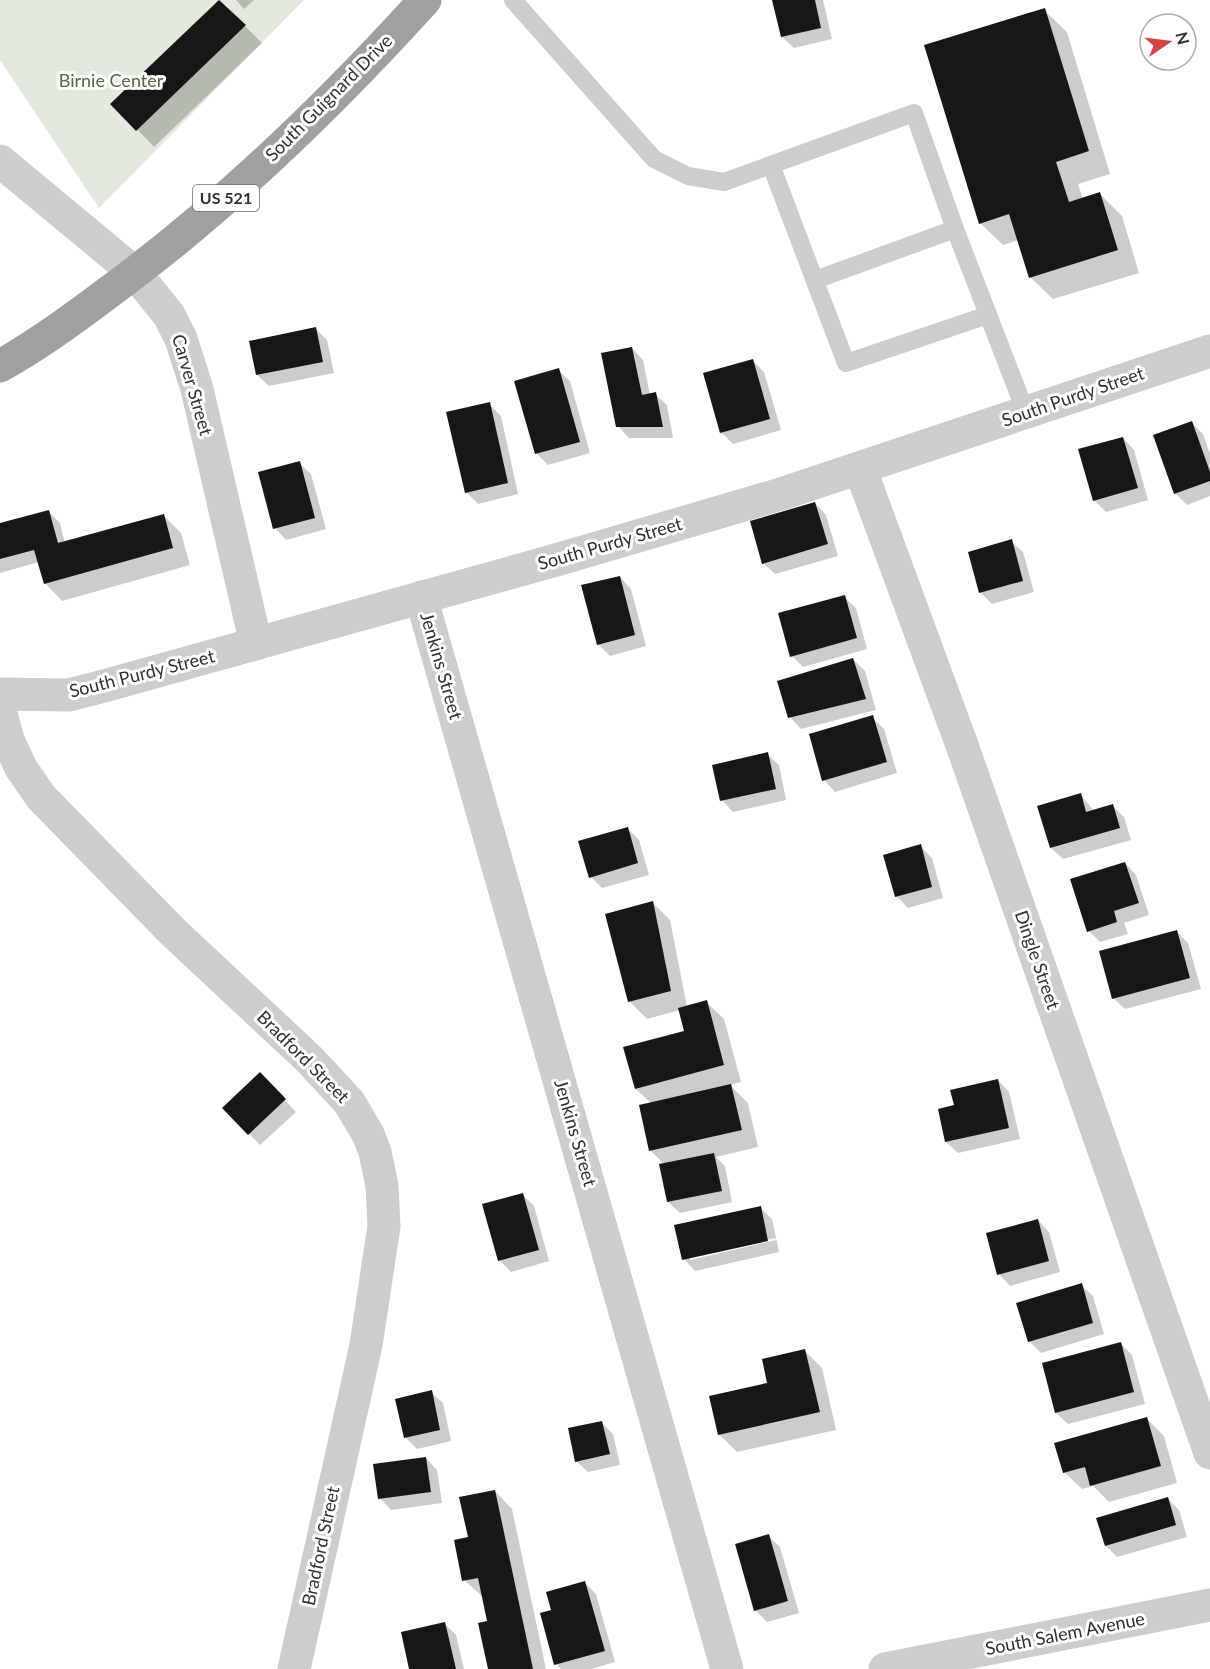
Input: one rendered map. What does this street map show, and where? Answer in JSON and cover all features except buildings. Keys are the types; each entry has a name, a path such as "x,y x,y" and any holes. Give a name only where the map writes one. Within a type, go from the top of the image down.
{"highway":[{"name":"South Guignard Drive","path":"0,366 36,346 177,241 258,170 323,108 421,1"}],"street":[{"name":"Carver Street","path":"0,161 135,273 169,315 181,339 197,389 256,644"},
{"name":"South Purdy Street","path":"0,694 21,696 69,694 556,560 860,468 1210,351"},
{"name":"Dingle Street","path":"860,468 963,748 1210,1453"},
{"name":"Jenkins Street","path":"421,597 727,1669"},
{"name":"Bradford Street","path":"0,709 8,740 21,768 40,797 173,932 309,1059 349,1102 368,1134 375,1152 382,1185 384,1226 366,1345 294,1669"},
{"name":"South Salem Avenue","path":"885,1669 1210,1605"}],"lane":[{"path":"513,0 654,159 688,176 724,182 914,113 955,229 1026,413"},
{"path":"771,165 846,363 988,315"},
{"path":"815,280 955,229"}],"green space":[{"name":"Birnie Center","path":"0,0 304,0 99,208 0,60"}]}
